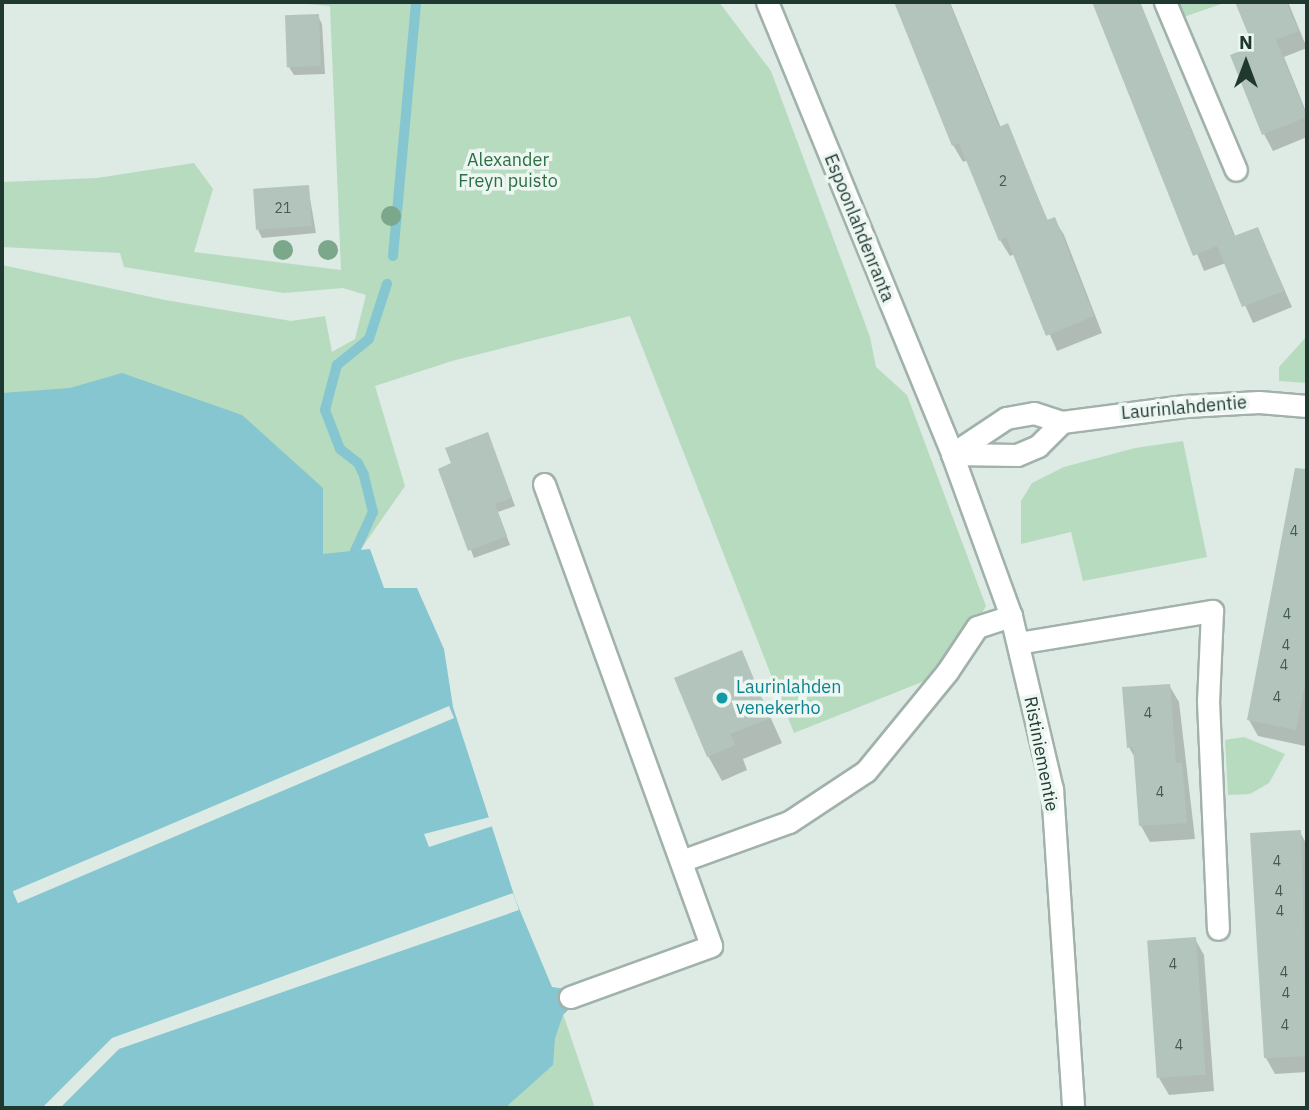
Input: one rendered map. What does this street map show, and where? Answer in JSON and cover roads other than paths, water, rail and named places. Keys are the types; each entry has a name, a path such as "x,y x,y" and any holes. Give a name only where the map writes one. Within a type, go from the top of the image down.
{"street":[{"name":"Espoonlahdenranta","path":"767,2 951,454"},
{"path":"1165,2 1236,170"},
{"name":"Laurinlahdentie","path":"951,454 1006,418 1034,413 1062,422 1185,406 1259,402 1307,406"},
{"path":"951,454 1017,455 1038,446 1062,422"},
{"name":"Ristiniementie","path":"951,454 1012,616 1052,789 1073,1108"},
{"path":"544,484 711,946 570,997"},
{"path":"1018,643 1212,611 1208,701 1218,929"},
{"path":"681,861 789,822 866,771 947,673 977,627 1012,616"}],"water":[{"path":"122,373 242,415 323,488 323,554 370,549 384,588 417,588 444,649 453,707 516,901 552,987 566,989 573,1005 563,1015 555,1038 553,1065 505,1108 2,1108 2,393 70,388"}],"waterway":[{"path":"393,256 416,2"},
{"path":"355,551 373,512 364,475 358,463 340,449 325,410 337,365 369,339 387,284"}],"place":[{"name":"Laurinlahden venekerho","path":"722,698"}],"park label":[{"name":"Alexander Freyn puisto","path":"508,171"}]}
